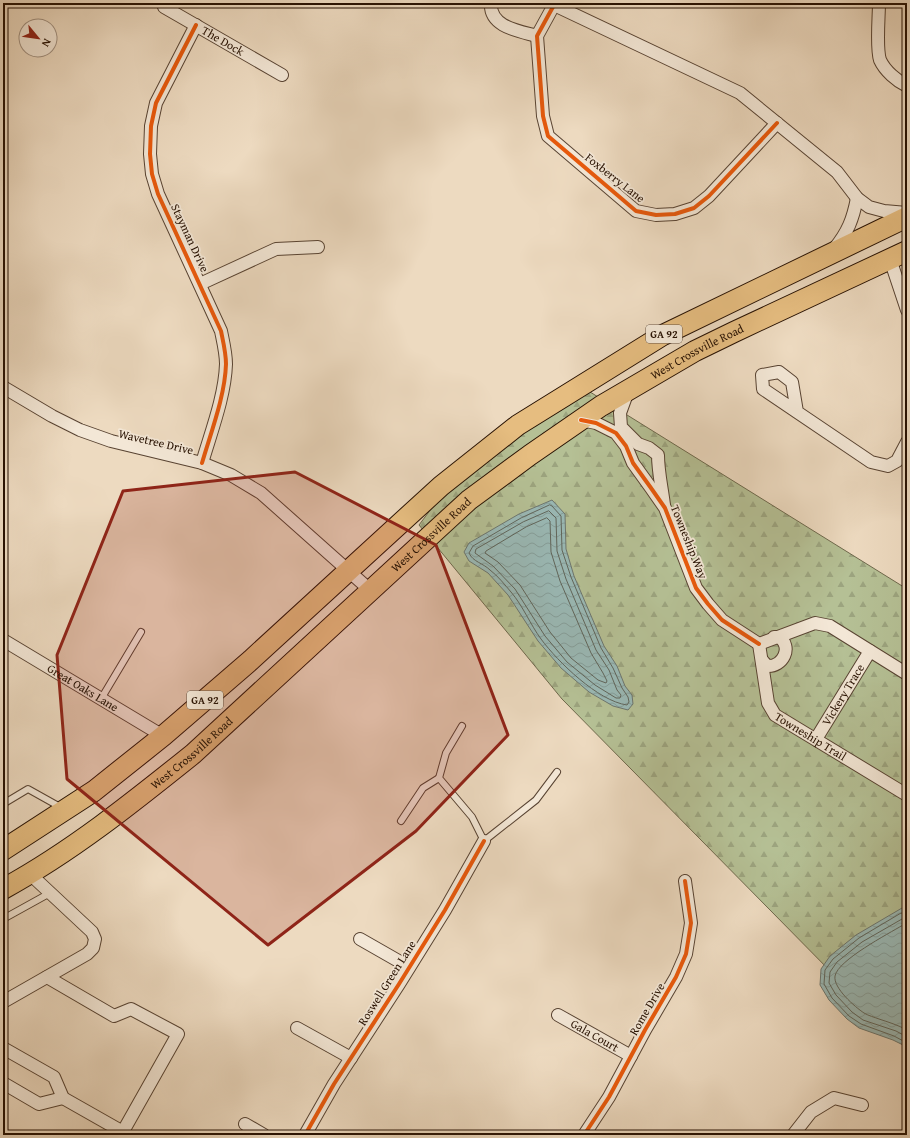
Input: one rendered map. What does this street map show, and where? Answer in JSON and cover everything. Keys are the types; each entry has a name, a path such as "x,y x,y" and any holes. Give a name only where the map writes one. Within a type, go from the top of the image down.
{"main road":[{"name":"GA 92","path":"3,850 94,791 163,736 251,660 441,486 518,425 662,334 907,217"},
{"name":"West Crossville Road","path":"3,889 30,874 82,840 193,754 469,500 530,455 581,420 696,351 898,255"}],"street":[{"path":"491,3 490,11 500,23 537,36 552,4 740,93 837,172 857,198 869,207 884,211 907,213"},
{"path":"880,3 878,39 880,60 890,74 907,86"},
{"name":"The Dock","path":"164,7 282,75"},
{"name":"Stayman Drive","path":"196,25 156,103 151,126 150,154 152,174 158,194 221,330 225,347 226,364 223,390 202,463"},
{"name":"Foxberry Lane","path":"537,36 543,116 548,136 636,210 656,215 675,214 694,208 709,196 778,123"},
{"path":"831,253 845,235 854,214 857,198"},
{"path":"200,284 276,249 318,247"},
{"path":"898,255 907,310"},
{"path":"797,412 792,382 779,372 762,375 763,389 797,412 871,462 888,466 897,461 907,442"},
{"name":"Wavetree Drive","path":"3,387 52,416 80,430 111,441 202,463 231,475 261,493 370,590"},
{"path":"581,420 618,430 620,413 628,391"},
{"name":"Towneship Way","path":"618,430 632,463 665,508"},
{"name":"Towneship Way","path":"618,430 638,444 649,448 658,455 658,471 665,508 696,588 722,620 760,644"},
{"path":"760,644 774,637 815,623 830,626 907,674"},
{"path":"762,660 767,666 772,666 780,661 785,654 786,647 784,640 779,637 774,637"},
{"name":"Great Oaks Lane","path":"3,640 163,736"},
{"name":"Towneship Trail","path":"760,644 768,703 775,715 907,795"},
{"name":"Vickery Trace","path":"816,739 870,651"},
{"name":"Roswell Green Lane","path":"305,1135 334,1084 445,910 484,841"},
{"path":"3,1002 87,954 93,948 95,939 92,932 30,874"},
{"name":"Rome Drive","path":"584,1135 609,1096 676,977 686,954 691,923 685,881"},
{"path":"360,939 410,967"},
{"path":"3,1048 54,1077 63,1098 122,1134 178,1034 131,1009 114,1016 47,977"},
{"name":"Gala Court","path":"558,1016 631,1056"},
{"path":"297,1028 351,1058"},
{"path":"3,1083 39,1104 63,1098"},
{"path":"793,1135 811,1112 834,1098 862,1105"},
{"path":"245,1124 264,1135"}],"lane":[{"path":"101,699 141,632"},
{"path":"401,821 423,788 440,778 446,753 462,726"},
{"path":"440,778 472,817 484,841 536,800 557,772"},
{"path":"3,804 28,789 65,810"},
{"path":"3,919 50,893"}],"highlighted area":[{"path":"295,472 436,545 508,735 416,831 268,945 67,779 57,655 123,491"}],"green space":[{"path":"574,382 907,589 907,1049 562,699 419,525 483,440"}],"water":[{"path":"552,500 565,514 566,549 574,576 604,646 617,666 625,686 632,695 633,704 628,710 613,706 589,692 561,668 538,641 508,595 488,573 469,561 464,552 469,543 519,514"},
{"path":"902,908 907,911 907,1047 893,1040 859,1028 847,1019 829,1000 820,985 821,969 830,956 856,935"}],"cycle path":[{"path":"554,5 537,36 543,116 548,136 636,211 656,215 675,214 694,208 709,196 777,123"},
{"path":"196,25 156,103 151,126 150,154 152,174 158,194 221,331 226,356 223,389 202,463"},
{"path":"581,420 596,423 616,433 626,446 633,463 665,508 696,588 722,620 759,644"},
{"path":"305,1135 334,1084 445,910 484,841"},
{"path":"584,1135 609,1097 645,1030 676,977 686,954 691,923 685,881"}]}
